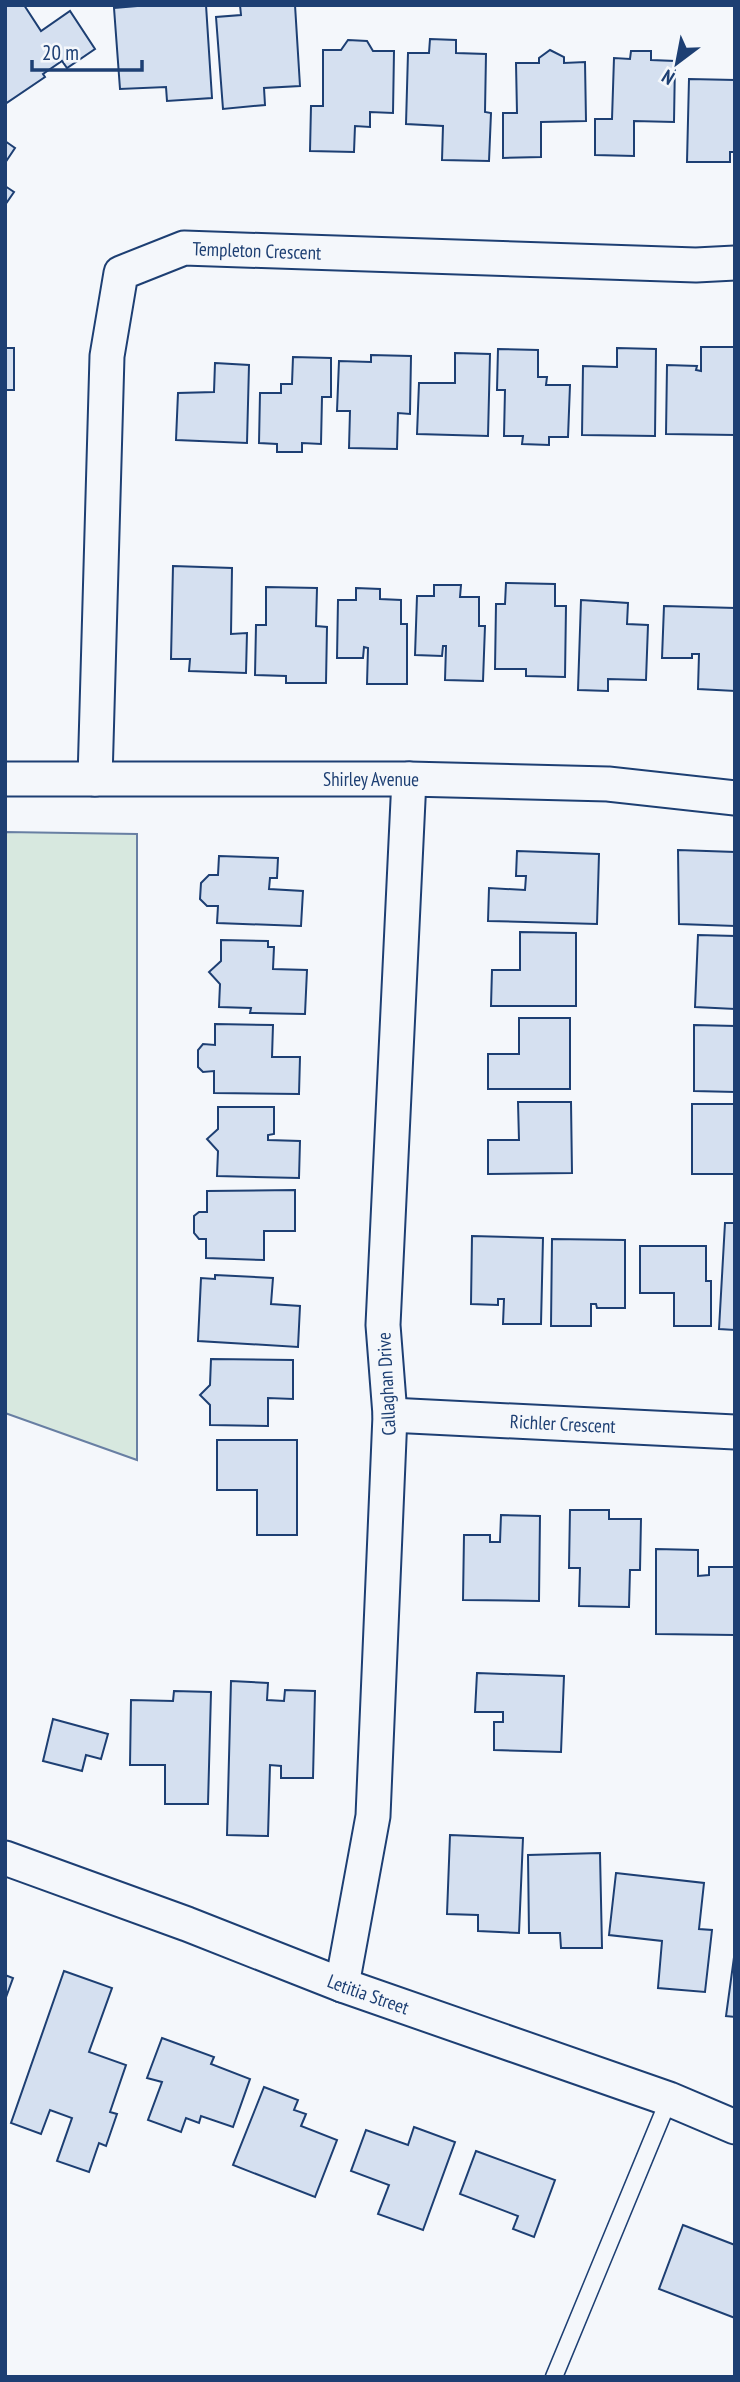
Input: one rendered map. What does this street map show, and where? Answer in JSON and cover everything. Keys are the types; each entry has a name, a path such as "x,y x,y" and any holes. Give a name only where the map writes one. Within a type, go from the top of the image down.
{"street":[{"name":"Templeton Crescent","path":"95,779 107,356 121,273 184,248 696,265 735,263"},
{"name":"Shirley Avenue","path":"5,779 409,779 608,784 735,798"},
{"name":"Callaghan Drive","path":"342,1985 373,1816 390,1415 383,1325 409,779"},
{"name":"Richler Crescent","path":"390,1415 735,1432"},
{"name":"Letitia Street","path":"5,1858 187,1924 342,1985 669,2099 735,2127"}],"lane":[{"path":"554,2377 669,2099"}],"shaded area":[{"path":"5,832 137,834 137,1460 5,1413"}],"building":[{"path":"5,5 24,5 41,31 70,11 95,49 67,68 62,61 43,74 45,77 5,104"},
{"path":"206,5 212,98 167,101 166,87 120,89 114,8"},
{"path":"240,5 295,5 300,86 264,88 265,105 223,109 216,17 241,15"},
{"path":"430,39 456,40 456,53 486,54 485,112 491,113 489,161 442,160 443,126 406,124 408,53 429,53"},
{"path":"348,40 367,41 373,51 394,51 393,113 370,112 370,127 355,126 354,152 310,151 311,106 323,106 323,50 341,50"},
{"path":"550,50 564,57 564,63 585,62 586,121 541,122 541,157 503,158 503,113 517,113 516,63 539,63 539,58"},
{"path":"631,51 651,51 651,60 675,61 674,122 634,121 634,156 595,155 595,119 612,119 614,58 630,59"},
{"path":"689,79 735,80 735,152 730,152 730,162 687,162"},
{"path":"5,141 15,148 5,163"},
{"path":"5,186 14,192 5,205"},
{"path":"701,347 735,347 735,435 666,434 667,365 697,366 696,370 701,371"},
{"path":"5,348 14,348 14,390 5,390"},
{"path":"617,348 656,349 655,436 582,435 583,366 617,367"},
{"path":"498,349 538,350 538,377 547,377 546,385 570,385 568,437 549,437 549,445 522,444 523,436 504,436 505,390 497,390"},
{"path":"455,353 490,354 488,436 417,434 419,383 455,383"},
{"path":"371,355 411,356 410,414 398,413 397,449 349,448 350,411 337,411 339,361 371,362"},
{"path":"293,357 331,358 331,397 322,397 321,444 302,443 302,452 277,452 277,444 259,443 260,393 281,393 281,384 292,384"},
{"path":"215,363 249,365 247,443 176,440 178,393 214,392"},
{"path":"173,566 232,568 231,634 247,633 246,673 189,671 190,659 171,659"},
{"path":"506,583 555,584 555,606 566,606 565,677 526,676 526,669 495,669 496,604 505,604"},
{"path":"434,585 461,585 460,597 479,597 479,626 485,626 483,681 445,680 446,646 443,646 442,656 415,655 417,596 434,596"},
{"path":"266,587 317,588 316,626 327,627 326,683 286,683 286,676 255,675 256,625 266,625"},
{"path":"356,588 380,589 380,599 401,600 401,624 407,624 407,684 367,684 368,648 364,647 363,658 337,658 338,600 356,600"},
{"path":"581,600 628,603 627,624 648,625 646,680 608,679 608,691 578,690"},
{"path":"664,606 735,608 735,691 698,689 699,654 692,654 692,658 662,658"},
{"path":"678,850 735,852 735,926 679,924"},
{"path":"517,851 599,854 597,924 488,921 489,888 525,890 526,876 516,876"},
{"path":"219,856 278,858 277,878 270,878 269,889 303,891 301,926 217,923 218,906 207,906 200,899 201,883 209,875 218,875"},
{"path":"520,932 576,933 576,1006 491,1006 492,970 520,970"},
{"path":"698,935 735,936 735,1009 695,1007"},
{"path":"221,940 268,941 268,947 274,947 273,969 307,970 305,1014 250,1013 251,1008 219,1007 220,984 209,972 221,961"},
{"path":"519,1018 570,1018 570,1089 488,1089 488,1054 519,1054"},
{"path":"215,1024 273,1025 272,1057 300,1057 299,1094 214,1093 214,1071 203,1072 198,1067 198,1050 203,1044 215,1045"},
{"path":"694,1025 735,1026 735,1092 694,1091"},
{"path":"518,1102 571,1102 572,1173 488,1174 488,1140 519,1140"},
{"path":"692,1104 735,1104 735,1174 692,1174"},
{"path":"218,1107 274,1107 274,1134 268,1135 268,1140 300,1141 299,1178 217,1176 218,1151 207,1139 218,1129"},
{"path":"295,1190 295,1231 264,1231 264,1260 206,1258 206,1239 199,1239 194,1233 194,1216 199,1212 207,1212 207,1191"},
{"path":"725,1223 735,1223 735,1330 719,1329"},
{"path":"472,1236 543,1238 541,1324 503,1324 504,1299 498,1299 498,1305 471,1304"},
{"path":"552,1239 625,1240 625,1308 597,1308 596,1304 591,1304 591,1326 551,1326"},
{"path":"640,1246 706,1246 706,1281 711,1281 711,1326 674,1326 674,1293 640,1293"},
{"path":"215,1275 273,1278 271,1304 300,1306 298,1347 198,1341 201,1278 215,1279"},
{"path":"211,1359 293,1360 293,1399 268,1398 268,1426 210,1425 210,1405 200,1395 210,1385"},
{"path":"217,1440 297,1440 297,1535 257,1535 257,1490 217,1490"},
{"path":"570,1510 609,1510 609,1519 641,1519 640,1570 630,1570 629,1607 579,1606 580,1568 569,1568"},
{"path":"501,1515 540,1516 539,1601 463,1600 464,1535 490,1535 490,1542 500,1542"},
{"path":"656,1549 698,1550 698,1576 709,1575 709,1567 734,1567 734,1635 656,1634"},
{"path":"477,1673 564,1676 561,1752 494,1750 494,1722 503,1722 503,1712 475,1712"},
{"path":"231,1681 268,1683 267,1700 284,1701 285,1690 315,1691 313,1778 281,1778 281,1766 270,1765 268,1836 227,1835"},
{"path":"174,1691 211,1692 208,1804 165,1804 165,1765 130,1765 131,1700 173,1701"},
{"path":"53,1719 108,1734 101,1759 86,1755 82,1771 43,1761"},
{"path":"450,1835 523,1838 519,1933 478,1931 478,1915 447,1914"},
{"path":"600,1853 602,1948 561,1948 560,1933 529,1933 528,1855"},
{"path":"616,1873 704,1883 699,1929 712,1930 705,1992 658,1988 662,1941 609,1935"},
{"path":"735,1950 735,2017 726,2016"},
{"path":"64,1971 112,1988 89,2052 126,2065 110,2112 117,2114 106,2146 99,2143 89,2172 57,2161 72,2118 50,2110 41,2134 11,2123"},
{"path":"5,1975 13,1978 5,2000"},
{"path":"162,2038 214,2057 211,2064 250,2079 233,2127 201,2116 199,2123 186,2118 181,2132 148,2120 162,2082 147,2078"},
{"path":"264,2087 298,2100 294,2110 306,2114 301,2126 337,2140 315,2197 233,2165"},
{"path":"414,2127 455,2142 423,2230 378,2214 389,2185 351,2171 366,2130 408,2145"},
{"path":"476,2151 555,2180 534,2237 513,2229 518,2216 460,2194"},
{"path":"683,2225 735,2245 735,2318 659,2289"}]}
